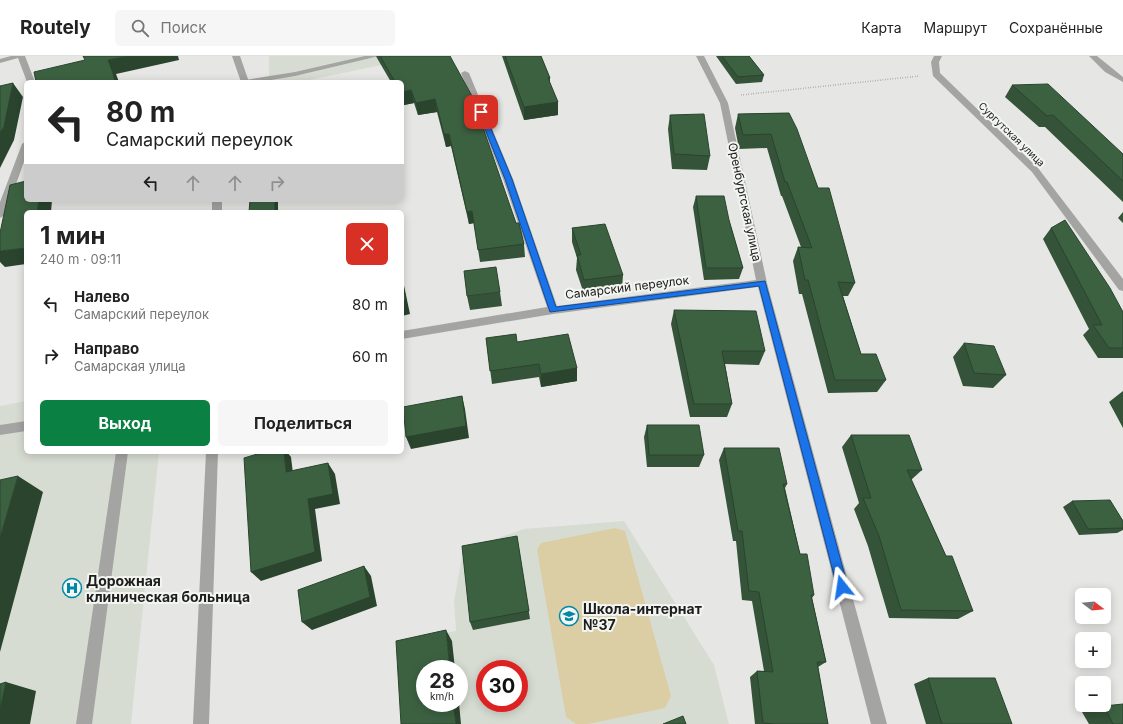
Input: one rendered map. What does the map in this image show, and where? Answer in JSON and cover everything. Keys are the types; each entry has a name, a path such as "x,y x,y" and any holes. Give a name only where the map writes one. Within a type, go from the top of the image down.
{"street":[{"path":"0,61 20,56 30,80"},
{"path":"236,56 244,80"},
{"path":"258,80 295,74 375,56"},
{"name":"Оренбургская улица","path":"700,56 724,103 762,283 879,724"},
{"path":"936,74 935,62 938,56"},
{"path":"1093,56 1108,70 1123,80"},
{"path":"465,73 508,179 553,310"},
{"name":"Сургутская улица","path":"936,74 1035,170 1123,287"},
{"path":"0,215 24,149"},
{"name":"Самарский переулок","path":"404,335 553,310 762,283"},
{"path":"0,430 24,426"},
{"path":"84,724 122,454"},
{"path":"201,724 212,454"}],"path":[{"path":"721,97 936,74"}],"shaded area":[{"path":"269,56 424,56 310,80 269,80"},
{"name":"Дорожная клиническая больница","path":"24,401 24,454 159,454 131,724 0,724 0,406"},
{"name":"Школа-интернат №37","path":"624,521 714,665 729,724 405,724 401,641 456,631 454,601 463,550 524,529"},
{"path":"615,528 625,531 671,696 665,708 588,724 576,724 566,717 537,550 541,543"}],"building":[{"path":"83,56 128,56 108,60 115,80 36,80 34,72 85,60"},
{"path":"380,56 450,56 472,96 516,223 519,223 524,244 478,250 472,211 467,212 449,134 444,134 435,99 416,103 411,90 404,92 404,80 394,80"},
{"path":"505,56 541,56 558,102 524,107"},
{"path":"722,56 749,56 764,75 738,77"},
{"path":"13,83 4,127 0,133 0,86"},
{"path":"1048,84 1123,154 1123,181 1053,115 1047,116 1012,85"},
{"path":"789,113 797,129 818,188 829,188 855,283 838,282 861,354 876,354 886,380 835,380 808,280 805,280 798,247 812,248 787,182 785,182 771,134 743,135 738,114"},
{"path":"704,114 710,156 674,154 670,115"},
{"path":"24,182 24,202 39,202 37,210 24,210 24,248 0,251 0,233 10,185"},
{"path":"696,196 724,196 729,220 743,268 706,268"},
{"path":"250,202 275,202 275,210 249,210"},
{"path":"1065,220 1110,288 1123,312 1123,348 1109,348 1093,325 1102,325 1051,228"},
{"path":"605,224 623,275 584,280 577,255 581,255 572,228"},
{"path":"496,267 500,292 467,296 464,271"},
{"path":"404,290 406,300 404,300"},
{"path":"674,310 756,311 765,351 722,351 732,404 694,404"},
{"path":"516,334 517,342 568,334 577,368 541,374 539,364 490,371 486,338"},
{"path":"964,343 994,346 1006,375 974,373"},
{"path":"462,396 466,426 406,437 404,407"},
{"path":"647,425 699,425 704,455 649,455"},
{"path":"851,435 909,435 922,470 907,470 946,556 952,556 973,611 901,610 879,536 863,498 871,498"},
{"path":"724,448 779,448 787,484 783,484 800,554 807,554 814,595 811,595 826,662 817,662 828,724 763,723 757,671 773,672 759,592 749,591 742,531 738,531"},
{"path":"257,454 284,454 286,472 328,463 333,494 308,499 315,552 251,572 244,458"},
{"path":"18,476 0,538 0,480"},
{"path":"1110,500 1123,521 1123,528 1088,529 1072,501"},
{"path":"517,536 529,611 470,622 462,546"},
{"path":"364,566 370,597 302,622 298,590"},
{"path":"446,630 449,660 416,660 416,712 454,712 456,724 401,724 396,641"},
{"path":"928,678 995,678 1012,724 942,724"},
{"path":"6,682 0,709 0,684"},
{"path":"1123,704 1123,724 1113,724 1107,712 1111,712 1111,705"},
{"path":"683,716 686,724 663,724"}],"place":[{"name":"Дорожная клиническая больница","path":"72,588"},
{"name":"Школа-интернат №37","path":"569,616"}],"route":[{"path":"481,112 508,179 553,310 762,283 842,587"}]}
